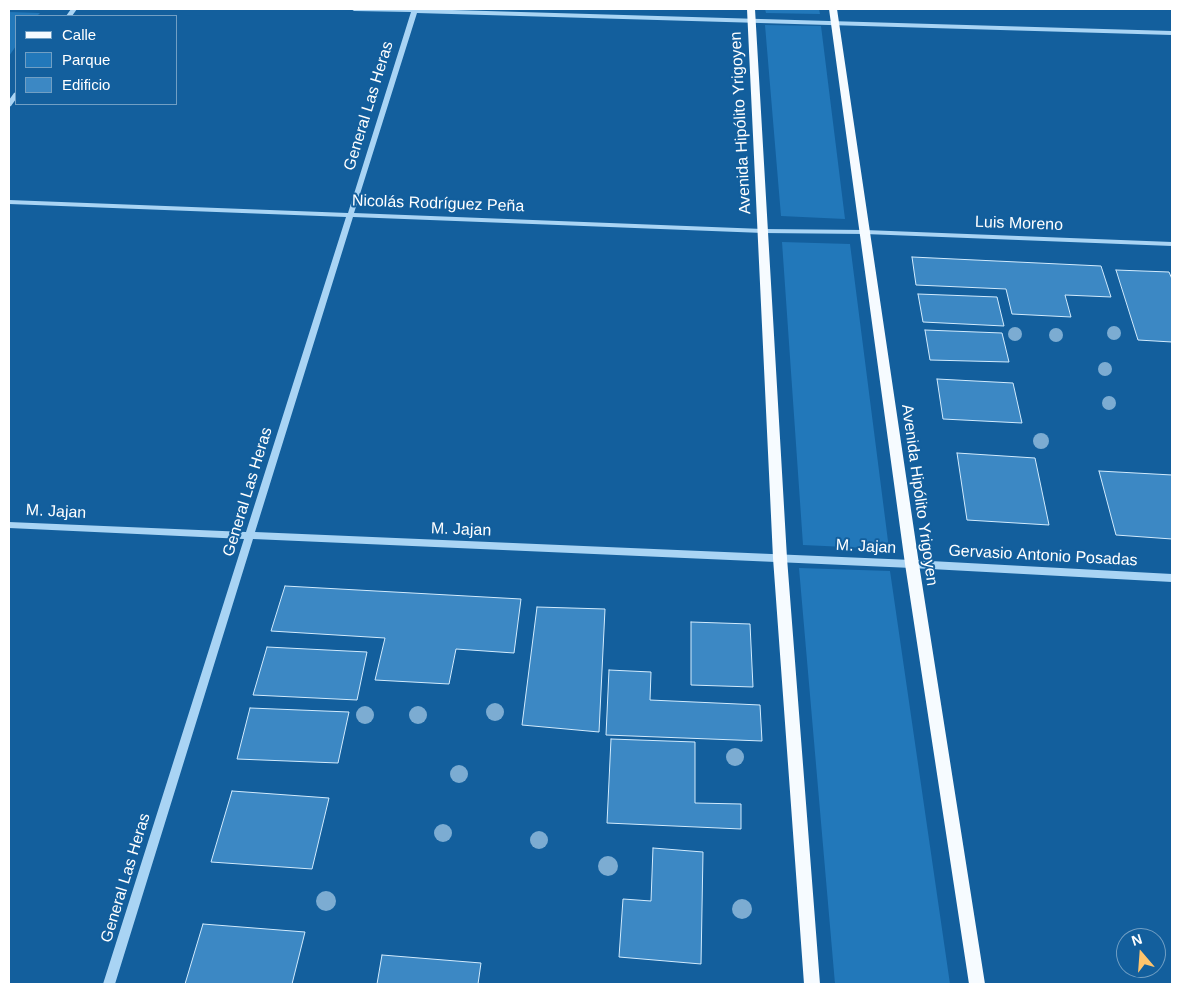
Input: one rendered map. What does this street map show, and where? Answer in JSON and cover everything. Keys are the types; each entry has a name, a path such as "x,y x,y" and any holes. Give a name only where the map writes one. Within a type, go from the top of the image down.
{"main road":[{"name":"Avenida Hipólito Yrigoyen","path":"833,9 912,564 977,984"},
{"name":"Avenida Hipólito Yrigoyen","path":"751,14 780,558 812,984"}],"street":[{"path":"354,9 751,14 835,22 1172,32"},
{"name":"General Las Heras","path":"109,984 415,10"},
{"name":"Nicolás Rodríguez Peña","path":"9,202 763,231 865,232"},
{"name":"Luis Moreno","path":"865,232 1172,244"},
{"name":"M. Jajan","path":"9,525 912,564"},
{"name":"Gervasio Antonio Posadas","path":"912,564 1172,578"}],"green space":[{"path":"765,9 819,9 820,14 766,13"},
{"path":"9,12 40,13 38,15 15,15 15,47 9,56"},
{"path":"765,25 821,26 845,219 781,216"},
{"path":"782,242 850,244 889,549 803,545"},
{"path":"799,568 890,571 950,984 835,984"}],"building":[{"path":"912,257 1101,266 1111,297 1065,295 1071,317 1012,314 1006,289 916,285"},
{"path":"1116,270 1169,272 1172,279 1172,342 1138,340"},
{"path":"918,294 997,297 1004,326 923,322"},
{"path":"925,330 1002,333 1009,362 930,360"},
{"path":"937,379 1013,383 1022,423 943,419"},
{"path":"957,453 1035,458 1049,525 967,520"},
{"path":"1099,471 1172,475 1172,539 1116,535"},
{"path":"285,586 521,599 514,653 456,649 449,684 375,680 385,638 271,631"},
{"path":"537,607 605,609 599,732 522,725"},
{"path":"691,622 750,624 753,687 691,685"},
{"path":"267,647 367,652 357,700 253,695"},
{"path":"609,670 651,672 650,700 760,705 762,741 606,735"},
{"path":"250,708 349,712 338,763 237,759"},
{"path":"611,739 695,742 695,803 741,804 741,829 607,823"},
{"path":"232,791 329,798 312,869 211,862"},
{"path":"653,848 703,852 701,964 619,957 623,899 651,901"},
{"path":"203,924 305,932 292,984 185,984"},
{"path":"382,955 481,963 478,984 377,984"}]}
